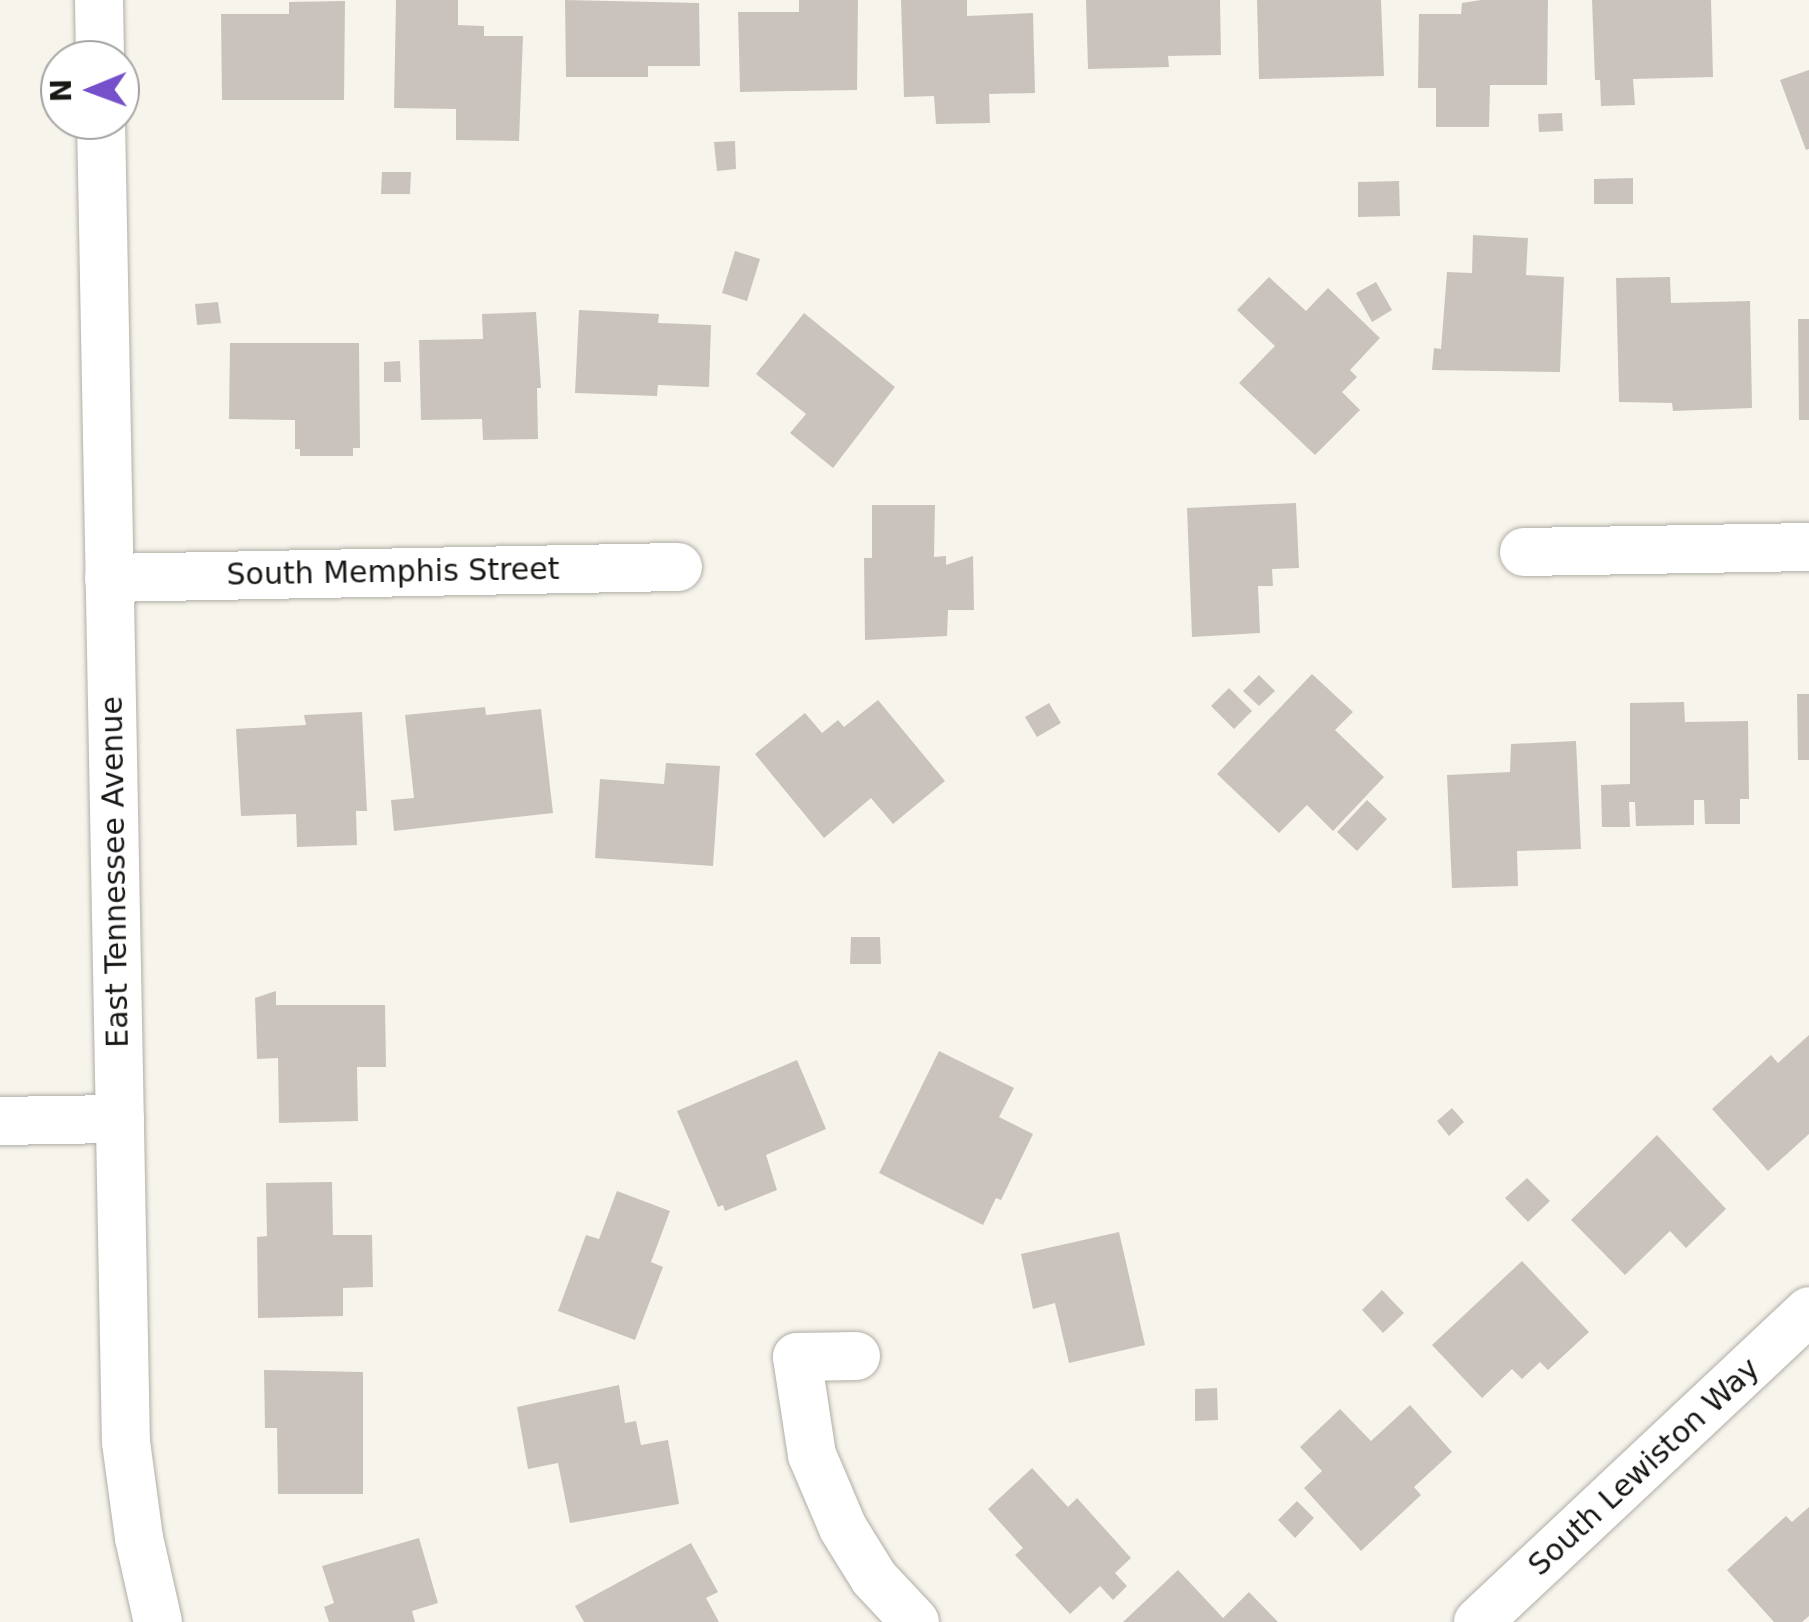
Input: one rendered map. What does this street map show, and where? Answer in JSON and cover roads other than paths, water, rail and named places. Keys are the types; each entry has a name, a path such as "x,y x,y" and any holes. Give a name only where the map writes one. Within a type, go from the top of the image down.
{"street":[{"path":"99,0 100,40"},
{"name":"East Tennessee Avenue","path":"102,140 126,1442 139,1538 158,1622"},
{"path":"1524,552 1809,547"},
{"name":"South Memphis Street","path":"110,578 678,567"},
{"path":"0,1121 120,1119"},
{"name":"South Lewiston Way","path":"1478,1622 1809,1311"},
{"path":"856,1356 797,1356 812,1455 842,1528 874,1578 915,1622"}]}
